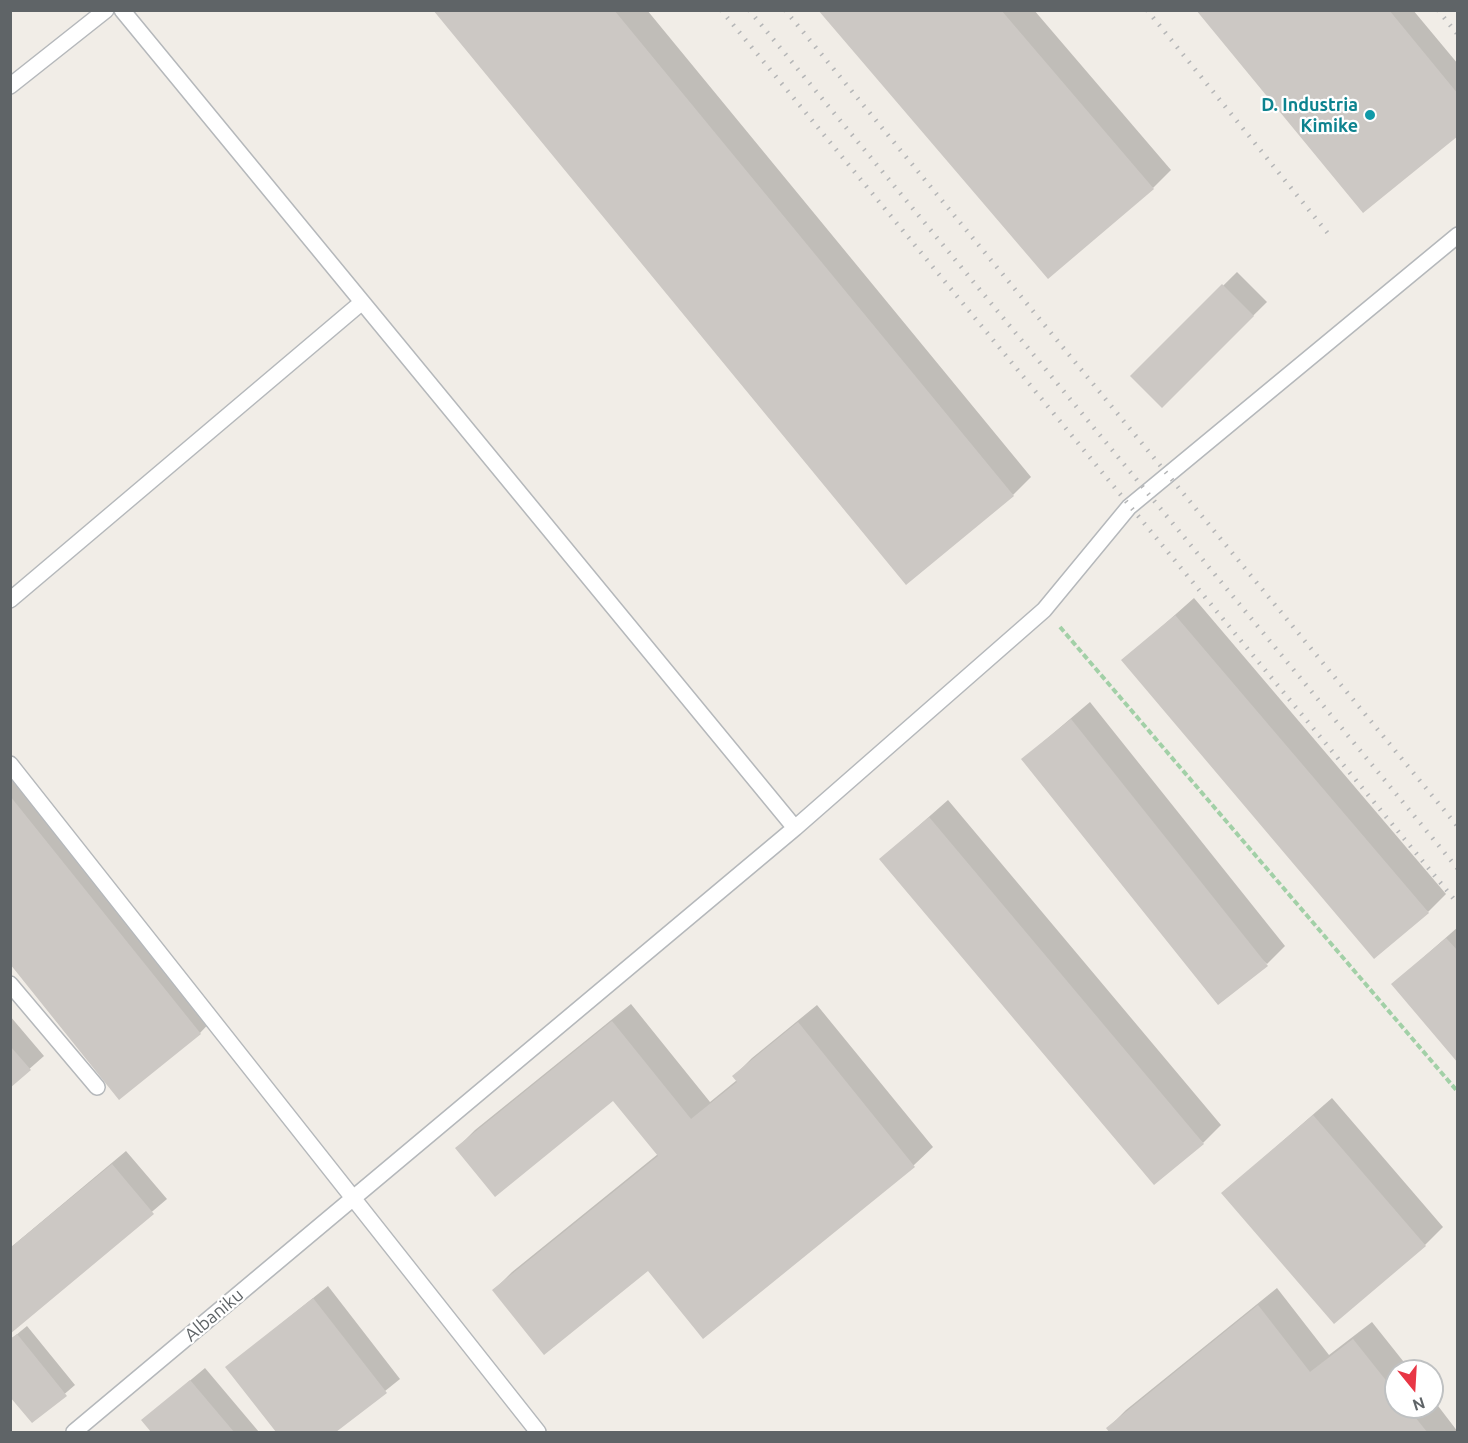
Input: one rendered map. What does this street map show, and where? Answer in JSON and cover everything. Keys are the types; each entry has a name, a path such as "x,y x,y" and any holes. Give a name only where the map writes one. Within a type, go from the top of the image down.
{"lane":[{"path":"10,86 106,10"},
{"path":"122,10 795,828"},
{"name":"Albaniku","path":"74,1432 795,828 1044,610 1129,507 1458,236"},
{"path":"10,600 361,303"},
{"path":"10,764 538,1432"},
{"path":"10,984 97,1087"}],"path":[{"path":"1044,610 1192,779 1458,1092"}],"building":[{"path":"433,10 614,10 1014,496 906,585"},
{"path":"818,10 1001,10 1154,189 1048,279"},
{"name":"D. Industria Kimike","path":"1196,10 1389,10 1458,94 1458,136 1363,213"},
{"path":"1222,284 1254,316 1162,408 1130,376"},
{"path":"1175,615 1429,913 1374,959 1121,660"},
{"path":"1071,719 1268,966 1218,1005 1021,759"},
{"path":"10,796 201,1034 119,1100 10,964"},
{"path":"929,817 1204,1144 1154,1185 879,859"},
{"path":"1446,938 1458,951 1458,1063 1391,984"},
{"path":"612,1021 691,1119 737,1082 732,1076 798,1022 915,1167 703,1339 648,1271 544,1355 492,1290 658,1156 613,1101 495,1197 455,1148"},
{"path":"10,1046 31,1070 10,1088"},
{"path":"1313,1115 1426,1246 1334,1324 1221,1193"},
{"path":"112,1164 154,1214 10,1334 10,1248"},
{"path":"313,1298 387,1393 336,1432 276,1432 225,1367"},
{"path":"1258,1305 1310,1372 1353,1339 1384,1378 1384,1419 1417,1419 1427,1432 1109,1432 1106,1428"},
{"path":"17,1334 67,1396 32,1423 10,1397 10,1339"},
{"path":"190,1380 234,1432 151,1432 141,1420"}],"railway":[{"path":"721,10 1458,904"},
{"path":"749,10 1458,869"},
{"path":"785,10 1458,827"},
{"path":"1147,10 1330,236"},
{"path":"1438,10 1458,35"}],"place":[{"name":"D. Industria Kimike","path":"1370,115"}]}
